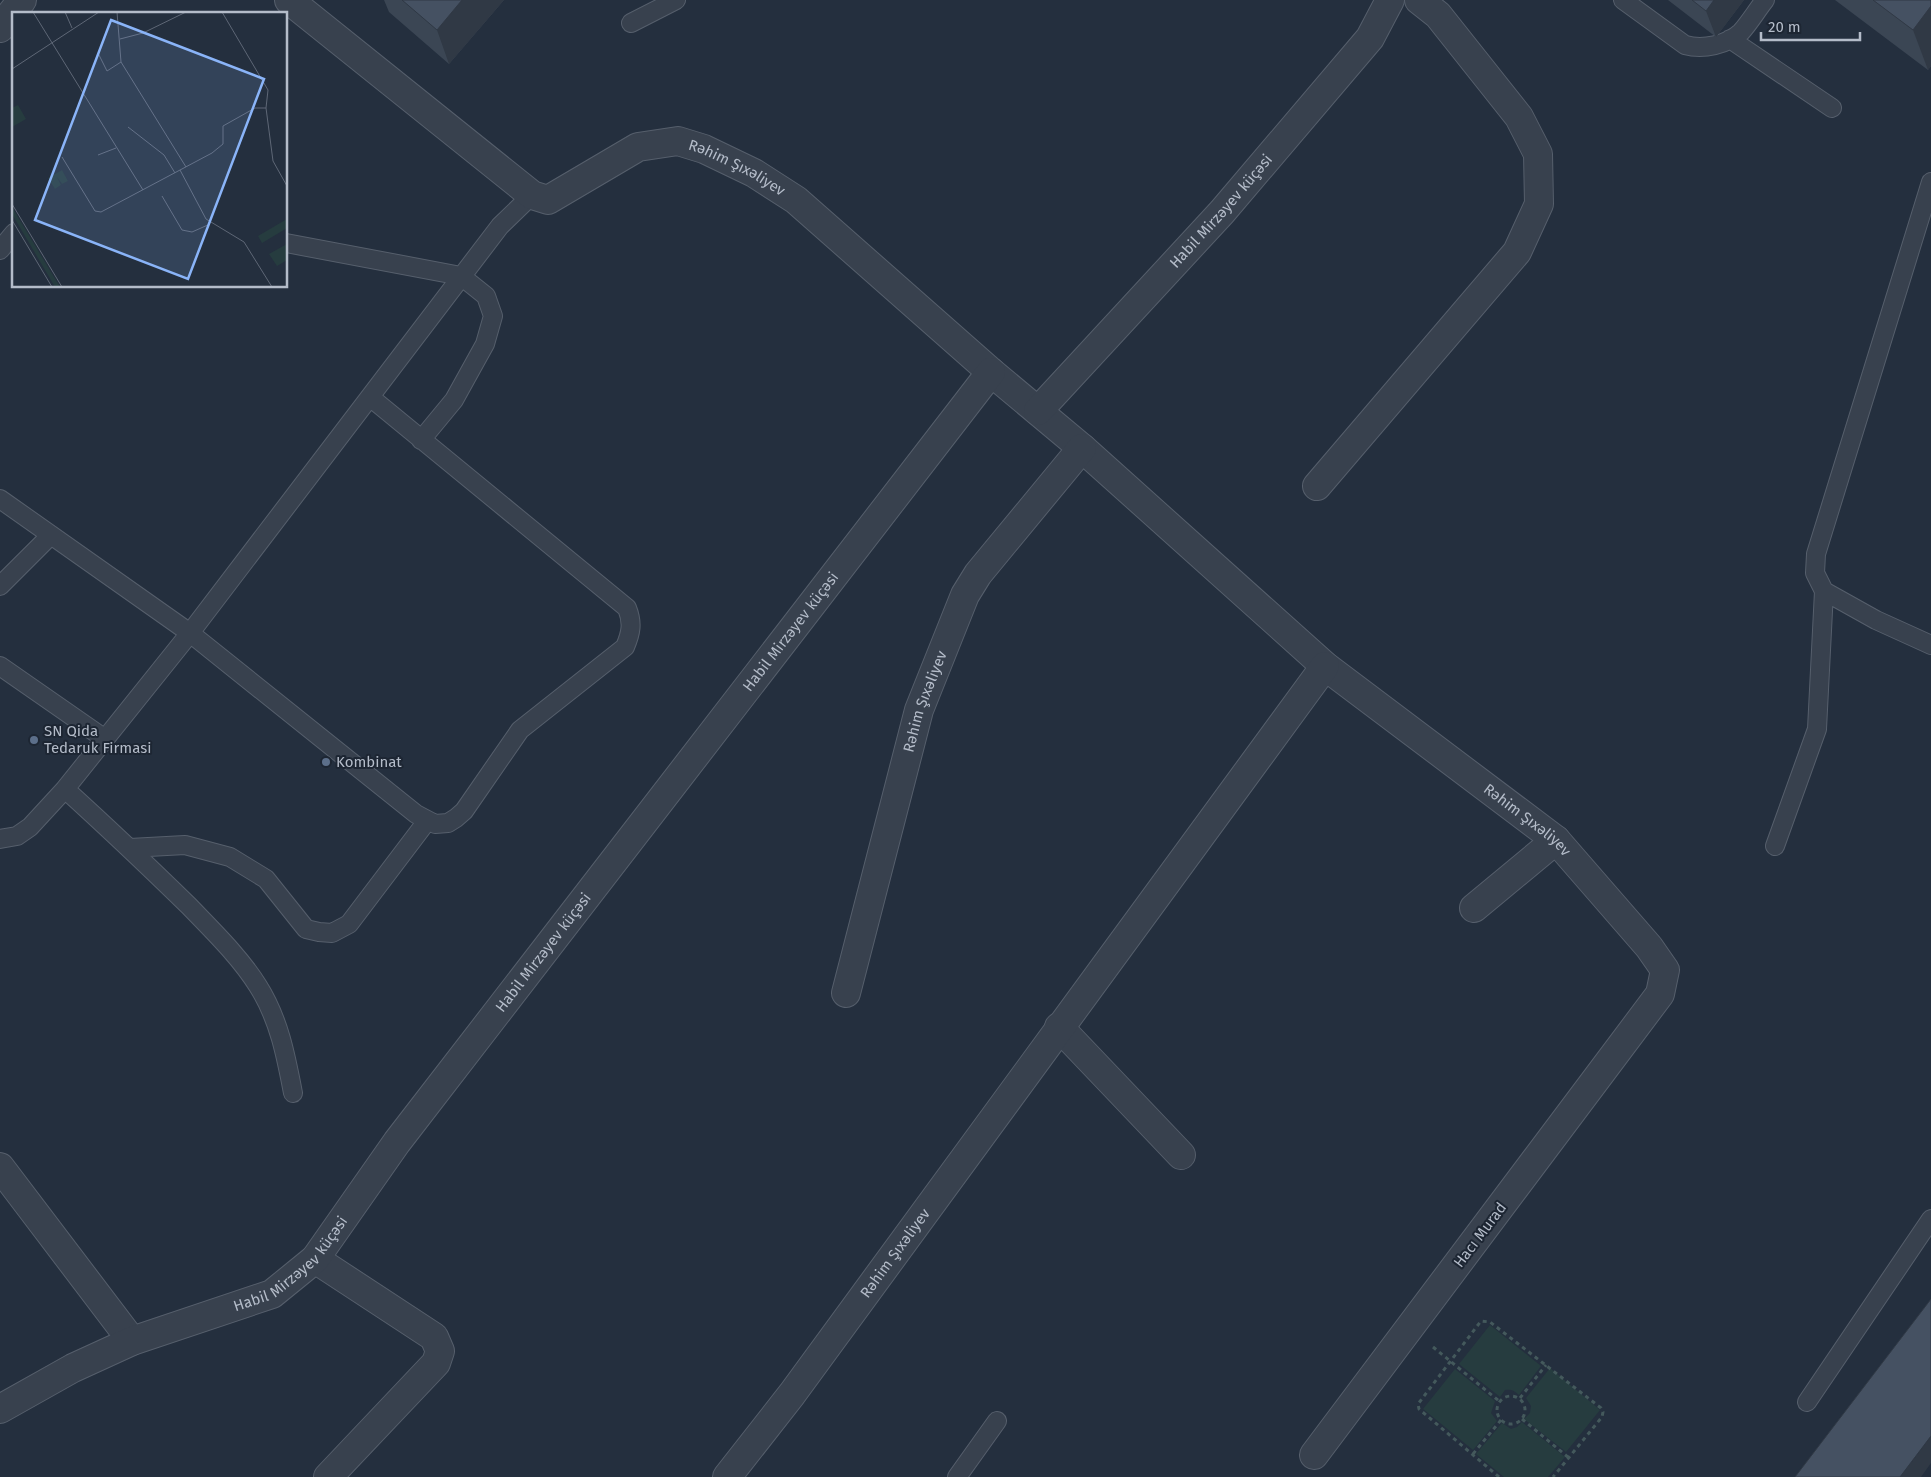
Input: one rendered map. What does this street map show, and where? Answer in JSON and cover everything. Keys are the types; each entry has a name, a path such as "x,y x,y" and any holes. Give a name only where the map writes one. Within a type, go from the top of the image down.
{"street":[{"path":"13,12 22,0"},
{"path":"288,0 532,194"},
{"name":"Habil Mirzəyev küçəsi","path":"1038,411 1222,212 1370,38 1390,0"},
{"path":"1317,486 1517,252 1539,204 1538,154 1519,117 1438,15 1419,0"},
{"path":"0,28 12,13"},
{"name":"Rəhim Şıxəliyev","path":"532,194 548,200 638,147 678,141 704,149 754,173 796,200 991,372 1082,448 1325,666 1556,840 1649,947 1665,970 1660,994 1646,1014"},
{"name":"Habil Mirzəyev küçəsi","path":"0,1409 73,1368 132,1341 272,1294 316,1259 397,1142 991,372"},
{"name":"Rəhim Şıxəliyev","path":"846,993 919,710 965,595 978,574 1082,448"},
{"name":"Rəhim Şıxəliyev","path":"727,1477 798,1386 1325,666"},
{"path":"1474,908 1556,840"},
{"name":"Hacı Murad","path":"1314,1455 1646,1014"},
{"path":"1059,1027 1181,1155"},
{"path":"0,1167 132,1341"},
{"path":"316,1259 434,1337 440,1351 436,1363 328,1477"}],"lane":[{"path":"631,23 676,0"},
{"path":"1624,0 1686,45 1695,48 1707,48 1730,39 1740,32 1765,0"},
{"path":"1730,39 1832,108"},
{"path":"1775,846 1817,729 1824,590 1815,573 1816,554 1931,182"},
{"path":"0,839 17,836 30,827 65,789 190,633 500,226 532,194"},
{"path":"0,250 12,235"},
{"path":"288,242 461,276 486,296 493,316 486,344 454,400 421,440"},
{"path":"0,500 190,633 416,814 427,821 441,824 448,823 464,812 520,730 625,647 632,632 630,615 627,608 370,397"},
{"path":"0,586 50,536"},
{"path":"1824,590 1876,620 1931,645"},
{"path":"0,666 105,739"},
{"path":"65,789 130,848 218,936 259,986 273,1014 283,1041 293,1093"},
{"path":"130,848 185,845 230,857 266,879 306,929 332,933 348,924 427,821"},
{"path":"1807,1402 1931,1220"},
{"path":"957,1477 997,1421"}],"path":[{"path":"1499,1477 1419,1408 1420,1401 1450,1361 1481,1321 1486,1320 1601,1408 1603,1412 1602,1417 1553,1477"},
{"path":"1411,1326 1499,1401"},
{"path":"1520,1398 1546,1365"},
{"path":"1509,1395 1520,1398 1526,1408 1522,1419 1515,1424 1501,1420 1497,1412 1499,1401 1509,1395"},
{"path":"1522,1419 1569,1458"},
{"path":"1473,1454 1501,1420"}],"green space":[{"path":"1490,1325 1541,1366 1519,1395 1512,1390 1505,1390 1500,1397 1459,1364"},
{"path":"1550,1368 1600,1410 1566,1452 1524,1419 1530,1413 1531,1406 1526,1398"},
{"path":"1455,1369 1495,1401 1491,1413 1497,1421 1473,1450 1423,1409"},
{"path":"1522,1422 1565,1457 1548,1477 1504,1477 1476,1454 1502,1423 1511,1429 1517,1427"}],"building":[{"path":"402,0 462,0 437,30"},
{"path":"1692,0 1714,0 1706,11"},
{"path":"1873,0 1931,0 1931,6 1913,30"},
{"path":"1931,1299 1931,1436 1900,1477 1795,1477"}],"place":[{"name":"SN Qida Tedaruk Firmasi","path":"34,740"},
{"name":"Kombinat","path":"326,762"}]}
